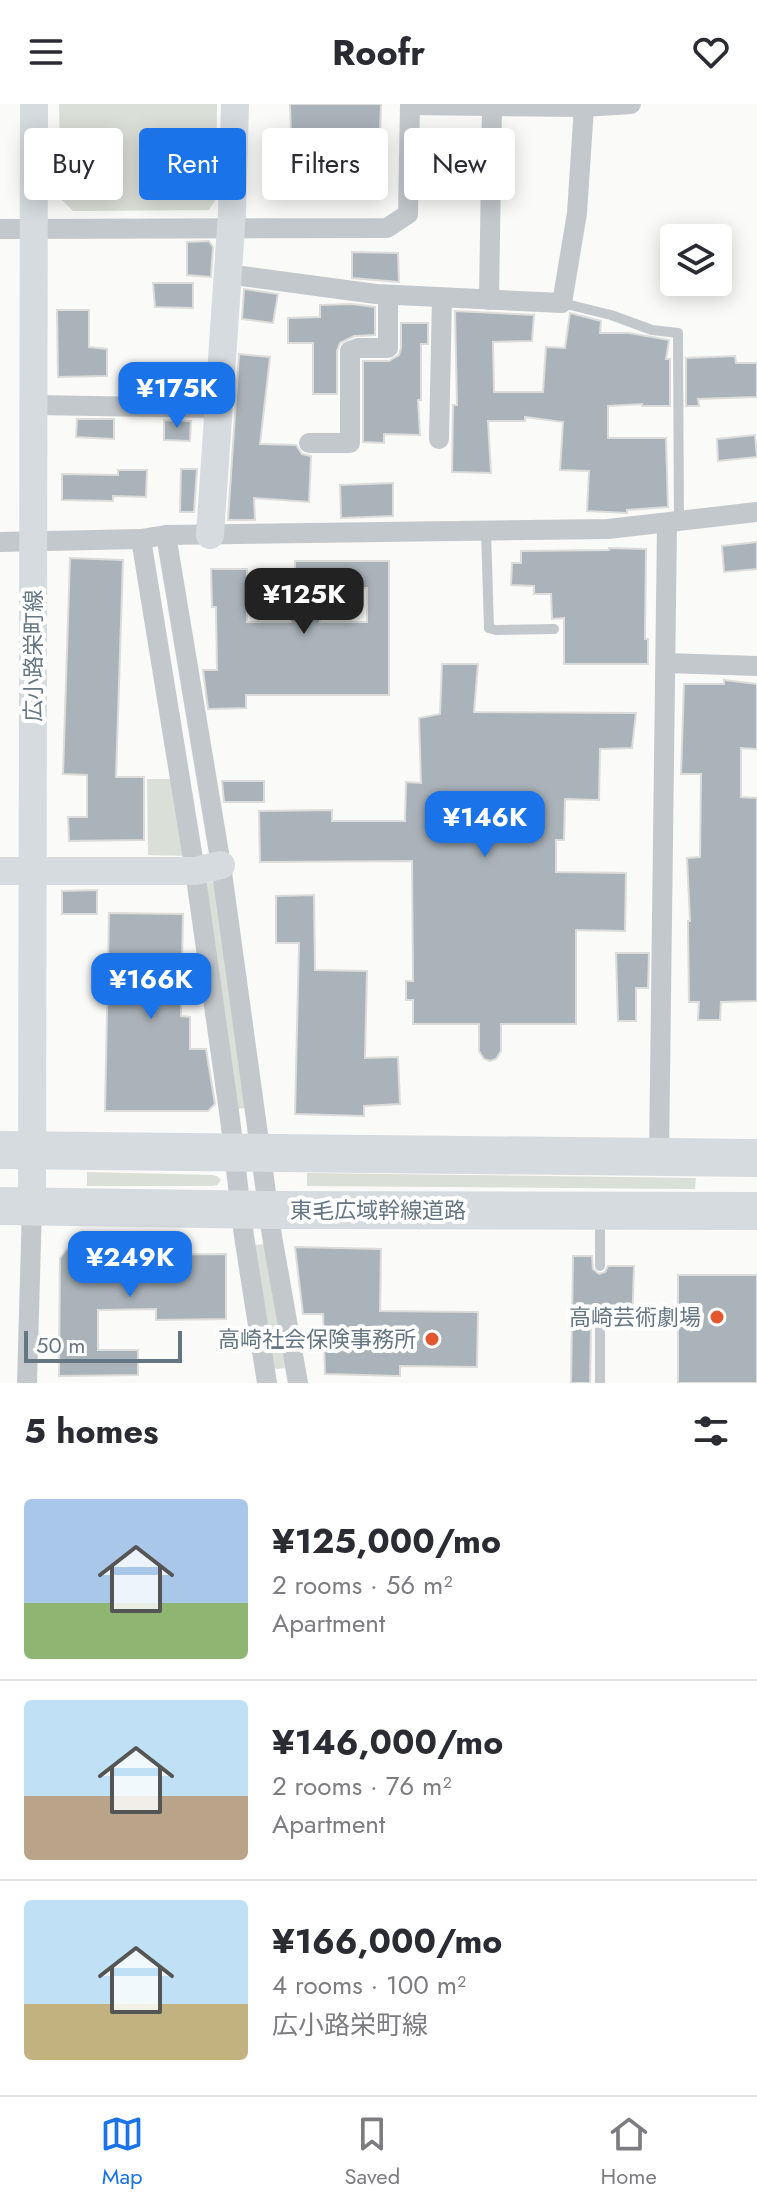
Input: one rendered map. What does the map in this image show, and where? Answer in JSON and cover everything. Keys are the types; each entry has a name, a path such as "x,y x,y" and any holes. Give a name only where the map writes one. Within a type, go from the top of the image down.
{"highway":[{"path":"16,1150 757,1158"},
{"name":"東毛広域幹線道路","path":"16,1207 757,1211"}],"street":[{"name":"広小路栄町線","path":"16,1207 16,1150 34,871 34,104"},
{"path":"210,535 231,229 235,104"},
{"path":"0,229 387,228 408,214 410,104 584,107 631,104"},
{"path":"489,300 492,106"},
{"path":"227,274 388,295 562,303 577,213 584,107"},
{"path":"309,443 350,443 350,351 388,348 388,295"},
{"path":"439,439 442,298"},
{"path":"33,405 217,408"},
{"path":"0,542 141,539 166,535 608,529 757,512"},
{"path":"659,1157 666,663 673,523"},
{"path":"166,535 255,1210 267,1383"},
{"path":"141,539 208,868"},
{"path":"666,663 757,666"},
{"path":"0,871 208,868"},
{"path":"16,1207 27,1383"},
{"path":"255,1210 298,1383"}],"lane":[{"path":"562,303 611,315 652,330 678,333 673,523"},
{"path":"486,531 489,628 554,629"},
{"path":"600,1211 600,1266"},
{"path":"600,1327 600,1383"}],"shaded area":[{"path":"59,104 217,104 217,128 139,128 139,200 215,200 209,210 73,211 62,200 123,200 123,128 60,128"},
{"path":"147,779 175,779 187,856 148,855"},
{"path":"214,882 247,1108 235,1109 202,883"},
{"path":"87,1172 212,1175 221,1180 212,1186 87,1186"},
{"path":"307,1173 696,1178 695,1189 307,1186"},
{"path":"264,1244 285,1368 276,1369 270,1364 254,1245"}],"building":[{"path":"290,104 381,104 380,128 291,128"},
{"path":"209,241 213,247 211,277 187,275 187,242"},
{"path":"352,252 398,253 399,282 352,278"},
{"path":"153,283 193,283 193,308 155,307"},
{"path":"244,289 278,294 273,323 242,319"},
{"path":"320,305 375,307 375,335 354,336 340,343 337,351 337,394 313,394 313,343 288,343 288,318 320,317"},
{"path":"57,310 89,310 89,347 107,349 107,376 58,377"},
{"path":"455,311 534,315 532,341 493,342 494,392 543,392 546,347 565,348 570,313 601,321 600,333 629,333 669,340 666,359 670,359 670,406 608,406 608,438 666,438 668,507 627,510 627,513 587,511 589,471 560,470 563,422 525,417 525,421 488,421 491,473 452,472 453,405 457,405"},
{"path":"401,323 428,323 428,344 421,344 420,435 384,434 384,443 363,442 363,361 389,361 399,355"},
{"path":"239,354 270,357 260,444 296,445 302,454 311,456 309,502 254,498 255,520 228,520"},
{"path":"735,356 736,363 757,363 757,397 698,399 699,406 686,406 686,358"},
{"path":"77,419 114,419 114,439 76,437"},
{"path":"164,420 191,421 190,441 164,440"},
{"path":"755,435 757,457 718,461 717,439"},
{"path":"181,469 197,469 194,512 180,512"},
{"path":"118,470 147,470 146,497 113,496 113,501 62,500 62,474 118,475"},
{"path":"393,483 393,516 341,518 340,485"},
{"path":"757,542 757,569 724,572 722,546"},
{"path":"646,549 645,639 648,639 648,664 564,664 564,618 552,619 551,594 534,594 534,586 511,585 512,563 521,563 521,551"},
{"path":"70,558 123,560 116,777 144,777 144,840 69,841 68,817 87,817 87,775 63,774"},
{"path":"295,561 389,561 389,695 246,695 246,708 208,709 203,670 217,670 216,607 212,607 211,569 247,569 247,622 291,622 290,582 295,582","holes":["321,588 367,588 367,622 320,622"]},
{"path":"442,664 478,664 474,712 636,713 632,748 600,749 599,800 565,799 564,840 556,840 556,872 626,873 625,931 576,930 576,1024 501,1024 501,1051 496,1059 490,1061 484,1059 479,1051 479,1024 413,1024 413,1000 406,1000 406,981 413,981 412,861 260,862 259,811 332,810 332,821 405,821 406,782 421,783 419,718 440,714"},
{"path":"724,680 757,684 757,749 741,748 741,797 757,798 757,1001 721,1002 720,1020 698,1020 699,1002 689,1002 687,858 700,857 701,774 681,774 684,684 724,684"},
{"path":"222,781 264,781 264,802 224,802"},
{"path":"97,890 97,914 62,914 62,891"},
{"path":"314,895 315,970 367,971 365,1058 398,1057 400,1104 364,1106 364,1116 295,1114 299,943 276,943 276,896"},
{"path":"109,913 183,914 181,1016 190,1017 190,1049 206,1049 215,1104 208,1111 105,1111"},
{"path":"616,953 649,953 648,988 636,988 636,1021 618,1021"},
{"path":"138,1245 138,1255 226,1254 226,1319 156,1320 156,1309 98,1310 98,1350 138,1350 138,1375 59,1376 60,1258 67,1249"},
{"path":"295,1247 381,1249 380,1311 478,1312 477,1367 400,1366 400,1376 325,1374 323,1314 303,1314"},
{"path":"573,1256 592,1256 593,1269 599,1274 605,1272 608,1266 634,1266 632,1328 608,1327 601,1319 594,1322 591,1327 590,1383 571,1383"},
{"name":"高崎芸術劇場","path":"678,1275 757,1275 757,1383 678,1383"}],"place":[{"name":"高崎芸術劇場","path":"717,1317"},
{"name":"高崎社会保険事務所","path":"432,1339"}]}
